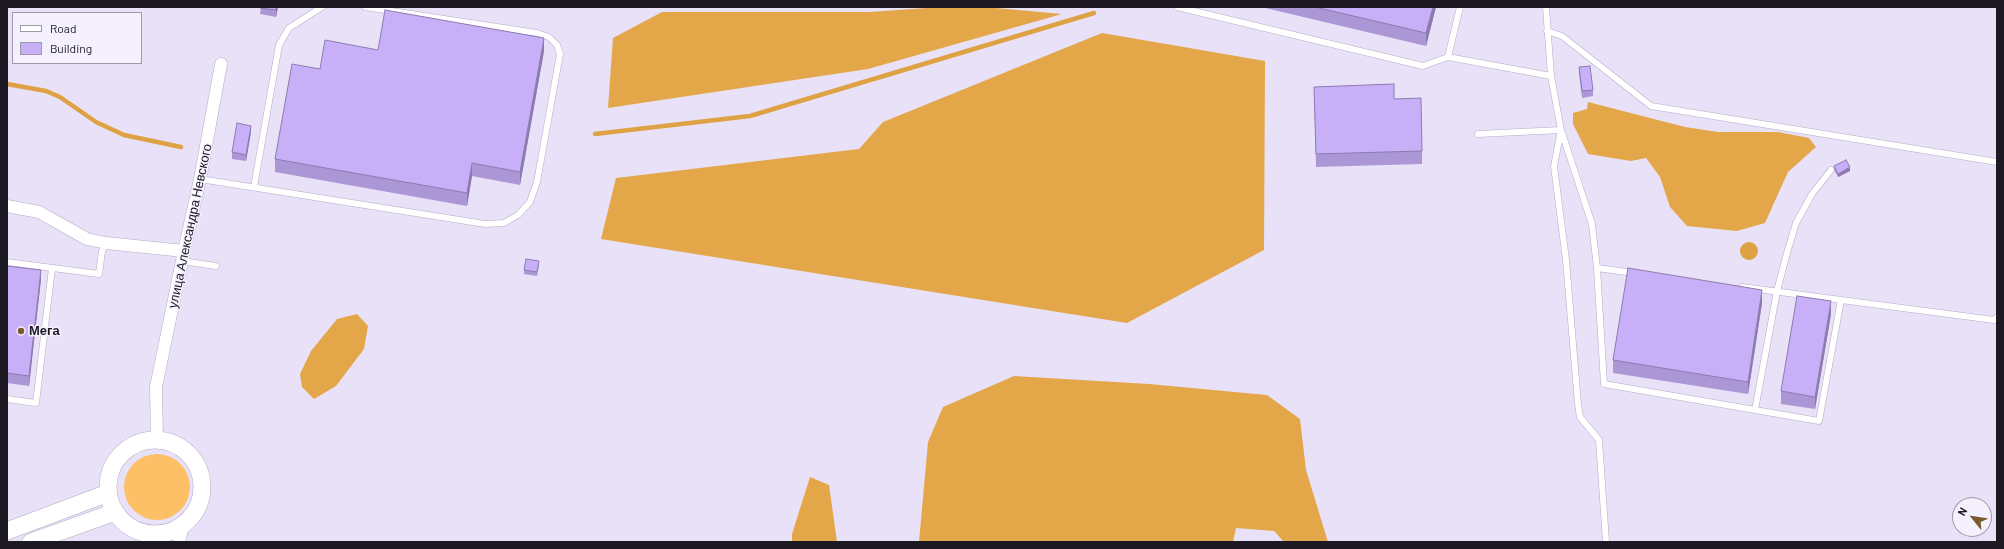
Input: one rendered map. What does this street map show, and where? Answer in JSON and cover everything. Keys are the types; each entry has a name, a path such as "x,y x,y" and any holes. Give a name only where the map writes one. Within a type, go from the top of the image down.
{"main road":[{"path":"157,440 173,444 187,452 197,465 202,481 201,498 194,513 183,525 164,533 146,537 127,524 115,512 108,493 109,480 113,467 120,455 137,444 157,440"},
{"path":"7,531 108,493"},
{"path":"31,542 115,512"}],"street":[{"name":"улица Александра Невского","path":"157,440 156,387 200,179 222,64"},
{"path":"7,206 39,212 88,239 183,256"},
{"path":"179,542 183,525"}],"lane":[{"path":"254,187 280,45 289,28 322,7"},
{"path":"200,179 485,224 504,223 518,215 530,202 537,182 559,62 560,54 557,45 549,38 537,32 365,7"},
{"path":"1177,7 1423,66 1448,57 1551,76"},
{"path":"1448,57 1460,7"},
{"path":"1546,7 1551,76 1561,130 1592,224 1597,268 1604,384 1819,421 1841,300"},
{"path":"1547,31 1562,36 1651,106 1997,162"},
{"path":"1478,134 1561,130"},
{"path":"1561,130 1554,166 1566,260 1578,404 1580,417 1599,440 1606,542"},
{"path":"1755,410 1777,292 1796,223 1812,194 1831,170"},
{"path":"7,262 99,274 102,251 106,243"},
{"path":"183,256 216,266"},
{"path":"7,399 36,403 52,268"},
{"path":"1597,268 1644,274"},
{"path":"1738,286 1994,320 1997,317"}],"shaded area":[{"path":"941,7 985,7 1062,14 868,69 608,108 613,38 662,12 869,12"},
{"path":"1102,33 1265,61 1264,250 1127,323 601,239 616,178 859,149 883,122"},
{"path":"1588,102 1685,127 1718,132 1778,132 1809,138 1816,147 1788,172 1765,223 1737,231 1687,226 1670,207 1660,177 1646,158 1631,161 1588,154 1573,124 1573,113 1587,109"},
{"path":"1749,242 1755,245 1758,251 1755,257 1749,260 1743,257 1740,251 1743,245"},
{"path":"357,314 368,326 364,349 336,386 314,399 302,387 300,374 311,351 337,319"},
{"path":"1014,376 1149,384 1267,395 1300,419 1306,470 1328,542 1284,542 1274,531 1236,528 1233,542 919,542 928,442 943,407"},
{"path":"157,454 170,457 180,464 187,474 190,487 187,500 180,510 170,517 157,520 144,517 134,510 127,500 124,487 127,474 134,464 144,457"},
{"path":"810,477 829,485 837,542 792,542 792,534"}],"building":[{"path":"276,7 276,10 260,8"},
{"path":"1315,7 1433,7 1426,33"},
{"path":"385,10 544,38 520,172 472,163 467,193 275,159 292,64 320,69 325,40 378,50"},
{"path":"1590,66 1593,90 1582,91 1579,67"},
{"path":"1394,84 1394,99 1421,98 1422,151 1316,154 1314,87"},
{"path":"237,123 251,126 246,155 232,152"},
{"path":"1846,160 1850,167 1838,174 1834,166"},
{"path":"526,259 539,261 537,272 524,270"},
{"name":"Мега","path":"7,266 41,270 29,376 7,373"},
{"path":"1628,268 1762,290 1748,382 1613,360"},
{"path":"1797,296 1831,301 1815,397 1781,391"}],"waterway":[{"path":"595,134 750,116 1094,13"},
{"path":"7,84 46,91 60,97 96,122 124,135 181,147"}],"place":[{"name":"Мега","path":"21,331"}]}
